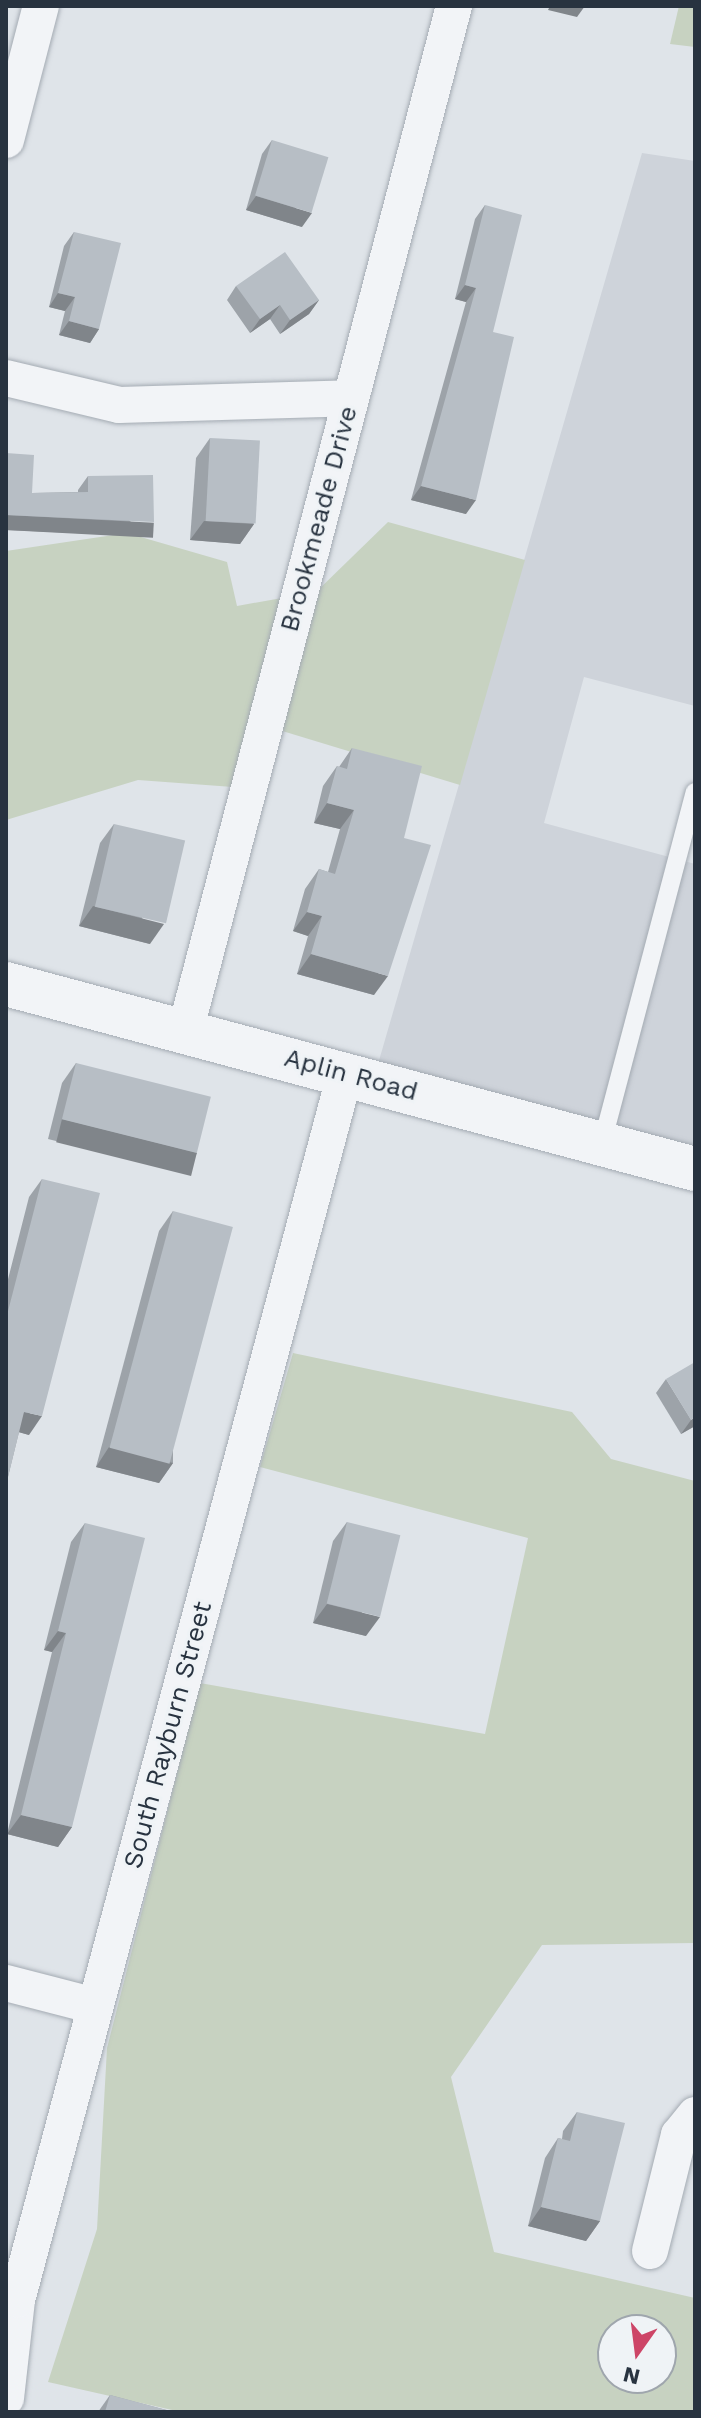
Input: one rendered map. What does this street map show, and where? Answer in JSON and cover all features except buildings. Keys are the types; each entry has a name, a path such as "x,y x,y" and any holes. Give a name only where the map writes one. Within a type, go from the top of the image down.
{"street":[{"path":"6,140 41,6"},
{"name":"Brookmeade Drive","path":"185,1032 454,6"},
{"path":"6,378 119,405 350,398"},
{"name":"Aplin Road","path":"8,993 185,1032 695,1169"},
{"name":"South Rayburn Street","path":"6,2398 11,2324 345,1074"},
{"path":"6,1983 95,2006"},
{"path":"650,2251 679,2135 695,2115"}],"lane":[{"path":"602,1143 695,792"}],"shaded area":[{"path":"642,153 695,161 695,706 584,677 544,823 695,864 695,1151 378,1064"}],"green space":[{"path":"679,6 695,6 695,47 670,44"},
{"path":"388,522 525,560 460,785 279,730 315,593"},
{"path":"127,533 227,562 237,606 282,598 233,787 138,780 6,820 6,551"},
{"path":"293,1353 572,1412 611,1459 695,1481 695,1943 542,1945 451,2077 494,2252 695,2298 695,2412 181,2412 48,2382 97,2229 107,2048 200,1683 485,1734 528,1538 260,1467"}]}
